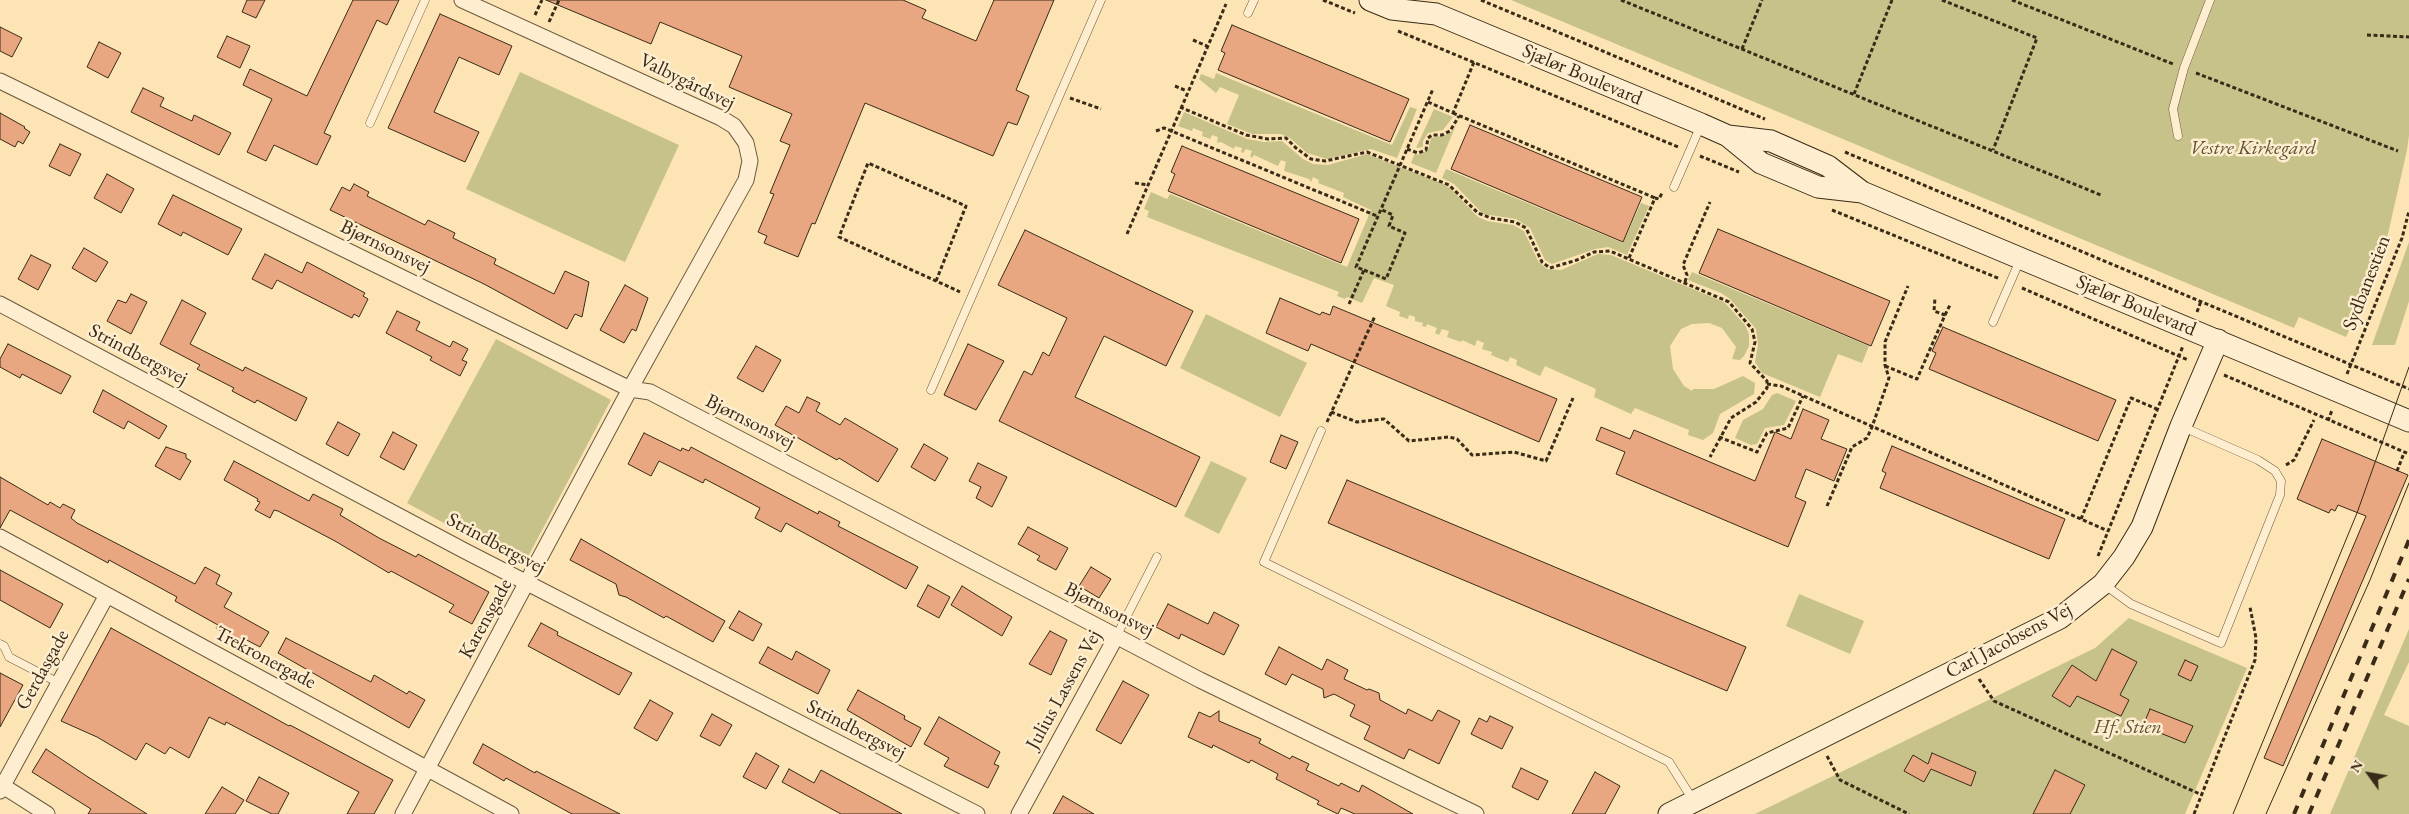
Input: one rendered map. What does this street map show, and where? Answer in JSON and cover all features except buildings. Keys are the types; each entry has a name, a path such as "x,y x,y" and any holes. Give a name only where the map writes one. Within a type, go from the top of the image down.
{"street":[{"name":"Valbygårdsvej","path":"462,0 721,118 734,126 746,143 750,161 746,180 630,389"},
{"name":"Sjælør Boulevard","path":"1419,0 1436,14"},
{"name":"Sjælør Boulevard","path":"1367,8 1436,14 1728,136 1761,163 1818,188 1862,192 2191,328 2409,421"},
{"name":"Bjørnsonsvej","path":"0,80 630,389 650,392 1116,637 1476,814"},
{"name":"Strindbergsvej","path":"0,304 528,584 977,814"},
{"name":"Carl Jacobsens Vej","path":"1669,814 1693,800 2060,618 2103,584 2124,557 2142,527 2181,426 2218,340"},
{"name":"Karensgade","path":"403,814 528,584 630,389"},
{"name":"Trekronergade","path":"0,537 511,814"},
{"name":"Gerdasgade","path":"1,789 107,595"},
{"name":"Julius Lassens Vej","path":"1019,814 1116,637"},
{"path":"1,789 47,814"}],"lane":[{"path":"370,123 425,0"},
{"path":"932,390 1101,0"},
{"path":"1248,13 1254,0"},
{"path":"2178,136 2173,109 2184,68 2210,0"},
{"path":"1674,187 1701,124"},
{"path":"1993,322 2021,258"},
{"path":"2103,584 2131,604 2221,643 2280,496 2280,481 2275,471 2181,426"},
{"path":"1322,431 1264,562 1669,762 1693,800"},
{"name":"Julius Lassens Vej","path":"1116,637 1157,557"},
{"path":"0,644 4,646 9,657 59,683"}],"path":[{"path":"542,36 559,0"},
{"path":"1323,0 1367,8"},
{"path":"1481,0 1769,121"},
{"path":"1621,0 2101,195"},
{"path":"1742,48 1762,0"},
{"path":"1854,94 1892,0"},
{"path":"1942,0 2037,38 1993,150"},
{"path":"2012,0 2398,151"},
{"path":"1127,234 1170,130 1226,4"},
{"path":"1392,28 1740,172"},
{"path":"2367,35 2409,37"},
{"path":"1194,40 1207,46"},
{"path":"1453,113 1474,62"},
{"path":"1175,86 1187,91"},
{"path":"1380,209 1393,215 1389,226 1405,233 1386,279 1356,267 1380,209 1433,89"},
{"path":"1060,94 1102,109"},
{"path":"1428,102 1655,198 1659,199 1662,192"},
{"path":"1180,107 1246,136 1268,139 1286,138 1311,159 1325,161 1367,152 1450,185 1478,213 1491,218 1515,222 1526,228 1542,262 1550,268 1577,260 1594,252 1610,251 1729,302 1752,329 1755,342 1750,363 1767,381 1767,388 1756,402 1731,418 1719,437 1710,457"},
{"path":"1407,149 1418,153 1426,150 1428,138 1432,135 1442,135 1450,131 1459,116"},
{"path":"1156,130 1164,128 1170,130 1377,216"},
{"path":"1842,151 2409,389"},
{"path":"936,281 966,206 868,163 839,237 936,281 972,297"},
{"path":"1135,183 1148,185"},
{"path":"1629,258 1655,198"},
{"path":"1685,282 1687,275 1683,265 1710,202"},
{"path":"1828,208 2011,283 2409,454"},
{"name":"Sydbanestien","path":"2351,364 2402,238 2409,211"},
{"path":"1349,304 1364,270"},
{"path":"1826,506 1852,448 1867,438 1872,426 1889,378 1885,365 1886,342 1908,286"},
{"path":"1935,298 1934,310 1945,315"},
{"path":"2095,562 2201,301"},
{"path":"1885,365 1917,379 1950,305"},
{"path":"1322,431 1375,316"},
{"path":"1767,384 1781,386 2108,531"},
{"path":"1719,437 1756,452 1767,434 1788,428 1803,396"},
{"path":"1331,412 1358,422 1384,419 1409,441 1449,437 1457,439 1472,455 1514,452 1546,461 1573,398"},
{"path":"2081,519 2131,398 2156,409"},
{"path":"2275,471 2294,460 2314,420"},
{"path":"2397,471 2404,452"},
{"path":"2194,814 2255,660 2256,638 2246,584"},
{"path":"1969,664 1994,701 2202,795"},
{"path":"1817,738 1840,780 1909,814"}],"green space":[{"name":"Vestre Kirkegård","path":"1511,0 2409,0 2409,135 2407,150 2385,247 2346,337 2299,317 2294,328"},
{"path":"520,72 679,145 625,262 466,189"},
{"path":"1216,73 1392,145 1410,107 1417,109 1397,158 1371,149 1327,159 1307,153 1290,138 1281,134 1252,134 1227,124 1239,95 1220,87 1216,93 1199,79 1201,74 1214,79"},
{"path":"1434,109 1453,117 1443,130 1428,133 1423,141 1423,147 1416,148"},
{"path":"1184,112 1247,139 1264,142 1282,141 1303,159 1313,164 1328,165 1367,154 1443,184 1451,189 1478,217 1487,221 1513,225 1524,231 1538,261 1547,269 1561,270 1598,254 1611,255 1724,302 1745,325 1749,334 1749,346 1744,356 1740,360 1732,359 1736,347 1722,328 1709,323 1692,324 1681,329 1670,346 1673,369 1684,386 1692,391 1693,389 1714,389 1743,376 1755,383 1754,394 1720,414 1713,433 1703,440 1688,435 1689,430 1635,408 1631,414 1594,397 1596,389 1545,366 1540,376 1516,365 1517,360 1510,357 1508,362 1491,355 1492,352 1482,349 1484,343 1477,340 1475,346 1462,340 1461,342 1447,337 1449,331 1442,329 1439,335 1435,333 1437,328 1427,324 1426,327 1422,326 1423,323 1415,321 1415,317 1409,315 1408,319 1399,316 1400,312 1386,306 1394,285 1374,278 1362,303 1347,297 1345,299 1337,296 1339,292 1147,217 1149,211 1144,209 1151,192 1167,199 1170,194 1347,267 1371,210 1343,197 1344,193 1318,183 1319,180 1313,177 1311,182 1309,179 1284,171 1286,162 1281,160 1278,166 1254,155 1252,158 1250,156 1252,151 1246,149 1243,153 1241,152 1242,148 1235,146 1234,149 1221,142 1217,143 1218,137 1212,135 1210,139 1202,136 1203,132 1193,128 1192,131 1178,126"},
{"path":"1458,120 1436,173 1411,163 1415,153 1418,155 1428,150 1431,138 1446,135 1453,130"},
{"path":"1446,169 1623,243 1641,203 1649,206 1627,255 1608,247 1595,249 1552,264 1545,260 1530,228 1516,219 1483,214 1454,184 1442,178"},
{"path":"2409,242 2409,301 2395,345 2372,345"},
{"path":"1692,272 1869,346 1862,363 1838,354 1820,397 1762,373 1755,362 1758,345 1756,329 1730,299 1721,293 1688,280"},
{"path":"1206,314 1307,363 1280,417 1180,368"},
{"path":"496,339 611,400 523,566 407,503"},
{"path":"1777,393 1796,401 1784,425 1765,428 1757,444 1751,445 1735,438 1743,420 1763,409 1772,395"},
{"path":"1211,461 1247,478 1219,534 1184,516"},
{"path":"1799,594 1864,621 1850,654 1786,626"},
{"name":"Hf. Stien","path":"2129,618 2247,668 2185,814 1755,814 2095,648"},
{"path":"2409,629 2409,662 2384,715 2409,726 2409,814 2330,814"}],"tram line":[{"path":"2233,814 2357,513 2409,367"},
{"path":"2266,814 2370,580 2409,483"}],"railway":[{"path":"2294,814 2409,540"},
{"path":"2309,814 2409,579"}]}
